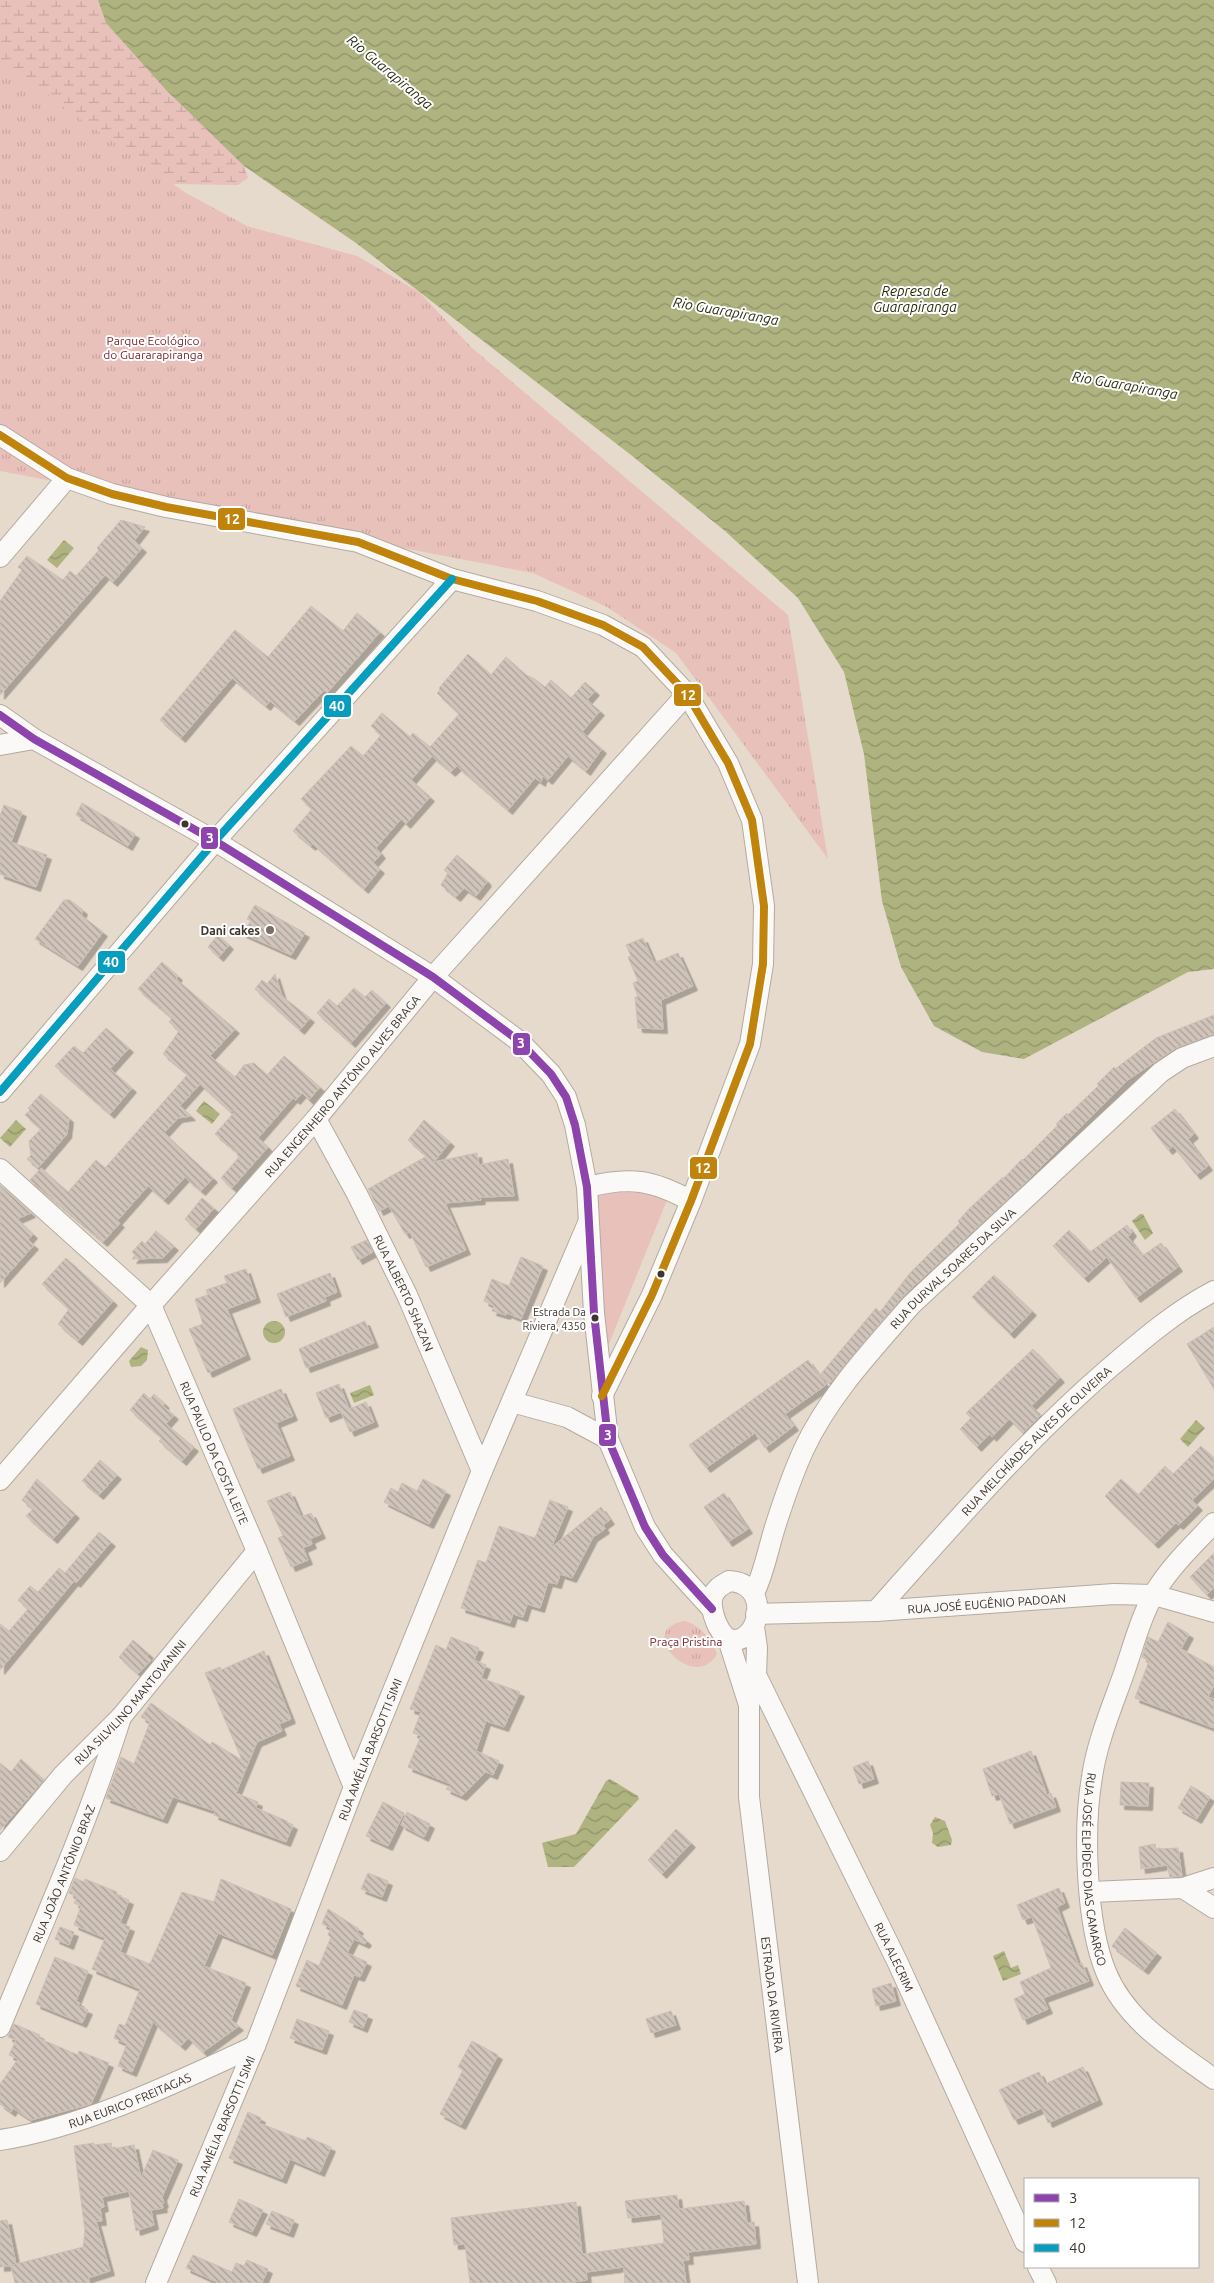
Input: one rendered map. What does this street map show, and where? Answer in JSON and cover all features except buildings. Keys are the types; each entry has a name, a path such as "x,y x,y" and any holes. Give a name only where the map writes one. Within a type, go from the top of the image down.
{"street":[{"path":"0,435 67,478 112,494 166,507 358,542 452,579 537,601 603,625 642,647 687,694 728,764 752,820 764,906 764,964 750,1044 692,1201 652,1295 602,1396"},
{"path":"0,557 67,478"},
{"path":"0,1092 215,841 452,579"},
{"name":"RUA ENGENHEIRO ANTÔNIO ALVES BRAGA","path":"0,1480 151,1305 316,1119 433,978 687,694"},
{"path":"0,715 34,739 215,841 433,978 519,1041 551,1074 566,1097 575,1125 587,1187 602,1396 608,1439 645,1527 663,1555 712,1609 722,1633 728,1639 742,1638 755,1621 757,1603 748,1587 730,1581 719,1586 712,1597 712,1609"},
{"path":"0,745 34,739"},
{"name":"RUA DURVAL SOARES DA SILVA","path":"748,1587 768,1554 776,1525 804,1448 838,1394 911,1305 1161,1072 1182,1058 1214,1046"},
{"name":"RUA ALBERTO SHAZAN","path":"316,1119 357,1194 407,1295 482,1471"},
{"name":"RUA PAULO DA COSTA LEITE","path":"0,1169 151,1305 257,1551 354,1787"},
{"path":"587,1187 612,1180 639,1180 668,1188 692,1201"},
{"name":"RUA AMÉLIA BARSOTTI SIMI","path":"156,2283 255,2046 354,1787 482,1471 590,1219"},
{"name":"RUA MELCHÍADES ALVES DE OLIVEIRA","path":"876,1611 989,1485 1072,1400 1161,1324 1214,1291"},
{"path":"512,1402 567,1417 608,1439"},
{"name":"RUA JOSÉ ELPÍDEO DIAS CAMARGO","path":"1214,1523 1186,1553 1154,1595 1127,1664 1092,1777 1087,1842 1090,1892 1101,1956 1106,1973 1123,2002 1136,2018 1151,2032 1214,2079"},
{"name":"RUA SILVILINO MANTOVANINI","path":"0,1851 63,1775 121,1718 257,1551"},
{"path":"682,1576 719,1586"},
{"name":"RUA JOSÉ EUGÊNIO PADOAN","path":"755,1621 1096,1595 1154,1595 1214,1612"},
{"name":"ESTRADA DA RIVIERA","path":"755,1621 756,1675 749,1705 749,1797 808,2283"},
{"name":"ESTRADA DA RIVIERA","path":"728,1639 749,1705"},
{"name":"RUA ALECRIM","path":"756,1675 897,1961 1024,2240"},
{"name":"RUA JOÃO ANTÔNIO BRAZ","path":"0,2027 81,1832 106,1766 121,1718"},
{"path":"1090,1892 1183,1888 1214,1878"},
{"path":"1183,1888 1214,1908"},
{"name":"RUA EURICO FREITAGAS","path":"0,2140 21,2137 100,2112 255,2046"},
{"path":"1038,2268 1046,2283"}],"green space":[{"path":"0,0 98,0 106,23 166,90 244,166 248,178 238,185 173,184 0,216"},
{"name":"Parque Ecológico do Guararapiranga","path":"0,63 42,92 60,101 62,106 186,193 247,226 357,256 419,292 472,348 788,615 828,859 676,653 607,607 533,573 0,471"},
{"path":"643,1188 667,1200 604,1356 593,1189"},
{"name":"Praça Pristina","path":"685,1621 696,1626 709,1638 715,1649 717,1654 707,1664 695,1667 683,1663 673,1656 666,1646 665,1635 670,1626"}],"water":[{"name":"Represa de Guarapiranga","path":"98,0 1214,0 1214,969 1188,972 1024,1059 982,1052 934,1026 901,967 882,901 864,754 844,672 798,598 725,531 631,455 356,243 244,166 166,90 106,23"},
{"path":"64,540 74,548 57,568 47,560"},
{"path":"204,1101 220,1114 212,1124 196,1111"},
{"path":"16,1120 26,1129 10,1147 0,1138"},
{"path":"1140,1214 1143,1214 1153,1233 1145,1240 1132,1221"},
{"path":"274,1321 282,1324 285,1332 282,1340 274,1343 266,1340 263,1332 266,1324"},
{"path":"141,1347 148,1350 147,1360 141,1366 131,1367 129,1361"},
{"path":"370,1385 374,1395 354,1403 350,1393"},
{"path":"1196,1420 1205,1428 1188,1447 1180,1439"},
{"path":"610,1779 638,1796 639,1799 574,1867 548,1867 542,1843 576,1834 606,1781"},
{"path":"935,1817 945,1821 952,1840 951,1845 938,1847 932,1843 933,1833 930,1825"},
{"path":"1004,1951 1011,1968 1018,1965 1021,1974 1003,1981 993,1956"}],"transit line":[{"name":"12","path":"0,435 67,478 112,494 166,507 358,542 452,579 537,601 603,625 643,647 687,694 728,763 752,820 764,906 763,964 750,1044 691,1201 652,1295 602,1396"},
{"name":"40","path":"0,1092 215,841 452,579"},
{"name":"3","path":"0,715 34,739 215,841 433,977 519,1041 551,1074 566,1097 575,1125 587,1187 594,1313 608,1439 645,1527 663,1555 712,1609"}],"place":[{"name":"Dani cakes","path":"270,930"},
{"name":"Estrada Da Riviera, 4350","path":"595,1318"}],"water label":[{"name":"Rio Guarapiranga","path":"390,72"},
{"name":"Rio Guarapiranga","path":"726,311"},
{"name":"Rio Guarapiranga","path":"1125,385"}]}
